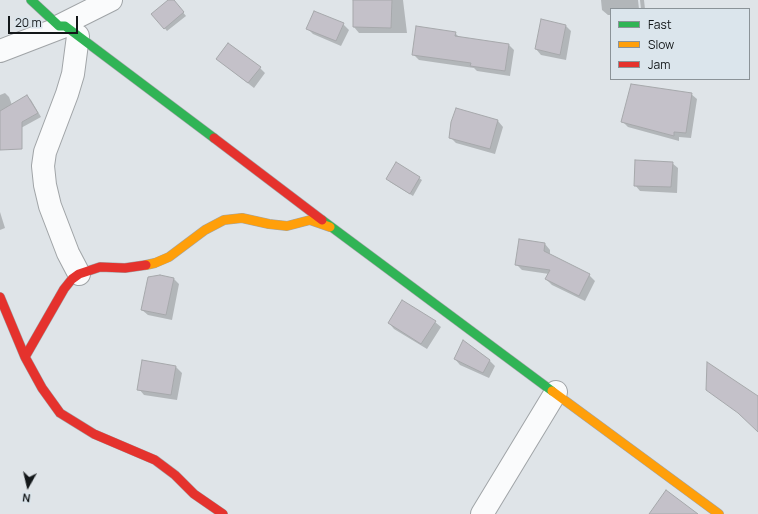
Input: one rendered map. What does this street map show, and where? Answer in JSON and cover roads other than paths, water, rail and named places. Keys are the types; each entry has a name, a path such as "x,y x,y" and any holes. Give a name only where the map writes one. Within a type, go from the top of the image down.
{"street":[{"path":"31,0 67,29 333,228 719,514"},
{"path":"0,51 67,29 111,0"},
{"path":"67,29 72,74 67,94 45,152 43,166 45,185 52,212 68,253 79,274"},
{"path":"25,356 64,288 79,274 100,267 125,268 154,263 169,257 205,230 224,220 242,218 268,224 287,226 310,220 333,228"},
{"path":"0,297 25,356 42,388 60,413 94,434 155,460 175,475 194,494 223,514"},
{"path":"482,514 556,392"}]}
